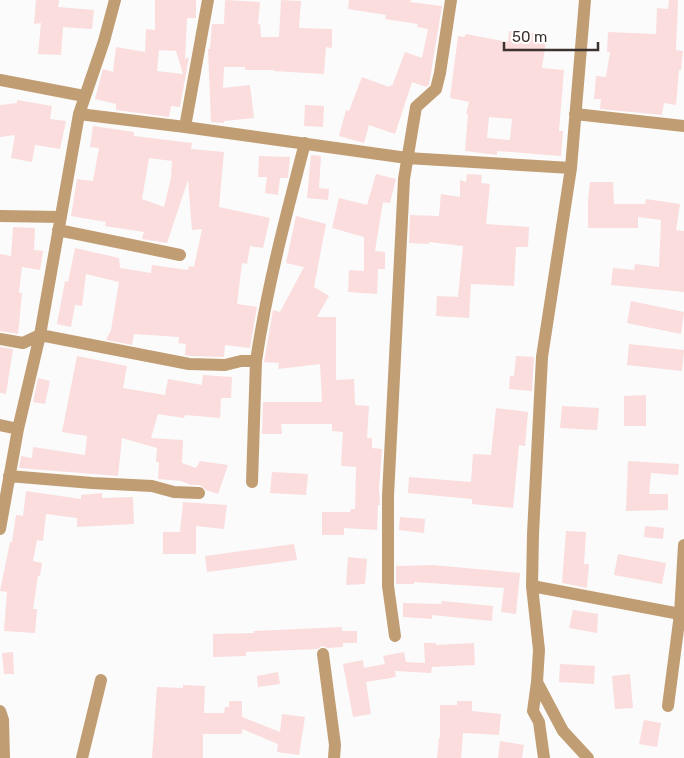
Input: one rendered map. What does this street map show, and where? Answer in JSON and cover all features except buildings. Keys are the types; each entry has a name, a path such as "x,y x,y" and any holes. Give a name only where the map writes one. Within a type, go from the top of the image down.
{"street":[{"path":"0,529 18,429 40,335 79,114 104,41 115,0"},
{"path":"185,127 208,0"},
{"path":"395,636 388,586 388,496 404,179 416,107 436,89 451,0"},
{"path":"544,758 539,722 533,711 539,650 532,586 542,357 571,168 585,0"},
{"path":"0,80 84,96"},
{"path":"79,114 407,158 571,168"},
{"path":"575,114 684,126"},
{"path":"252,482 256,361 260,334 279,242 305,143"},
{"path":"0,216 60,217"},
{"path":"58,230 180,255"},
{"path":"0,339 23,343 40,335 189,364 225,365 256,361"},
{"path":"0,425 18,429"},
{"path":"9,476 152,486 174,492 199,493"},
{"path":"668,706 680,614 684,545"},
{"path":"532,586 680,614"},
{"path":"323,654 335,745 334,758"},
{"path":"82,758 101,680"},
{"path":"537,682 563,731 588,758"},
{"path":"0,711 3,720 4,758"}]}
